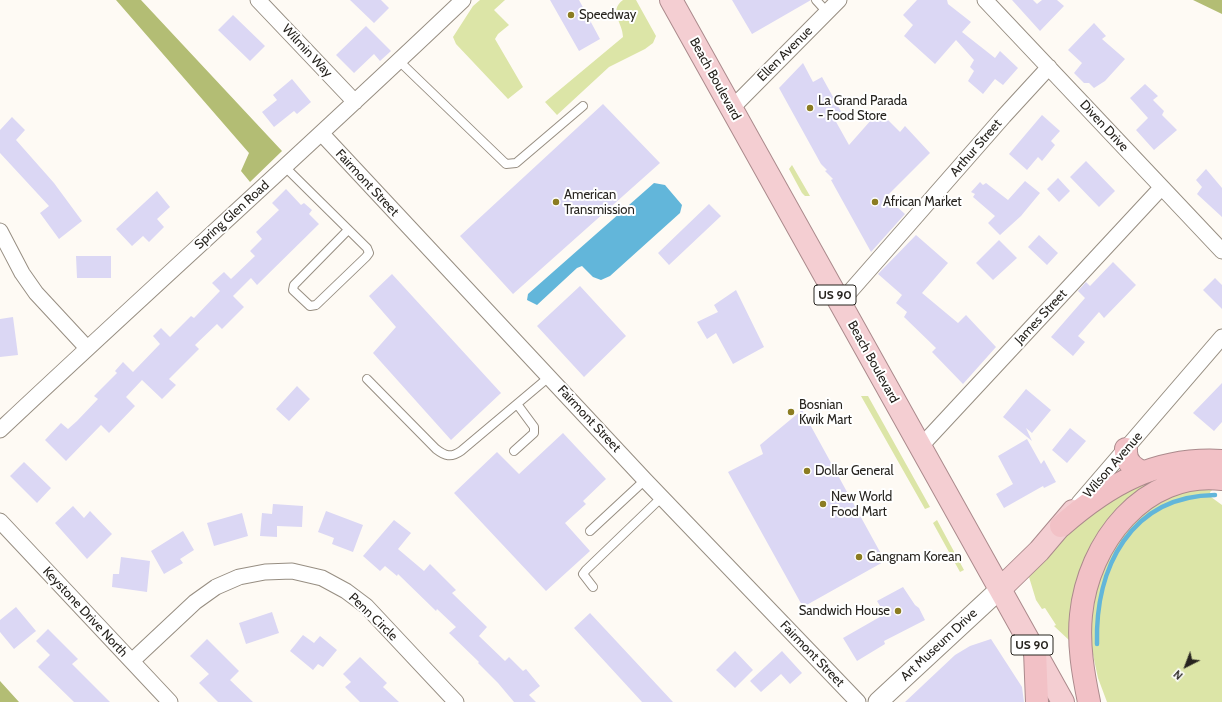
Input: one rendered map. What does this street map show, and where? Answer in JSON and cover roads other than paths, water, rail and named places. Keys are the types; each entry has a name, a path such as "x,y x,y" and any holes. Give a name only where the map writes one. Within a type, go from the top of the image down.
{"highway":[{"name":"Beach Boulevard","path":"671,0 1063,702"},
{"path":"1126,449 1126,456 1131,464 1144,472"},
{"path":"1061,526 1107,490 1125,479 1144,472 1184,462 1222,461"},
{"path":"1089,702 1081,654 1081,613 1089,577 1106,540 1130,510 1145,498 1160,490 1192,479 1222,479"},
{"name":"Wilson Avenue","path":"1000,589 1032,559 1076,508"},
{"path":"1035,651 1037,702"}],"street":[{"name":"Wilmin Way","path":"258,0 356,102"},
{"name":"Spring Glen Road","path":"0,430 87,348 322,134 463,0"},
{"name":"Ellen Avenue","path":"731,109 839,0"},
{"name":"Diven Drive","path":"985,0 1222,252"},
{"name":"Arthur Street","path":"840,303 1004,116 1049,67"},
{"name":"Fairmont Street","path":"322,134 645,480 858,702"},
{"name":"James Street","path":"920,446 1161,188"},
{"path":"0,231 22,273 36,293 87,348"},
{"name":"Wilson Avenue","path":"1076,508 1222,337"},
{"name":"Keystone Drive North","path":"0,521 170,702"},
{"name":"Penn Circle","path":"132,661 195,602 216,587 239,577 265,572 292,572 322,578 346,591 366,606 456,702"},
{"name":"Art Museum Drive","path":"878,702 1000,589"}],"lane":[{"path":"816,0 827,12"},
{"path":"399,61 506,164 516,163 583,106"},
{"path":"285,167 367,248 369,253 366,258 316,305 310,306 294,290 294,285 348,230"},
{"path":"367,379 444,456 455,455 549,377"},
{"path":"514,451 534,433 534,427 518,404"},
{"path":"590,531 645,480"},
{"path":"593,586 584,574 586,570 662,497"}],"water":[{"path":"654,183 665,185 682,205 680,213 610,276 601,280 593,277 582,266 577,268 537,305 527,300 528,294"}],"waterway":[{"path":"1097,644 1098,616 1103,589 1111,564 1123,541 1140,523 1160,508 1185,499 1215,495"}],"place":[{"name":"Speedway","path":"571,15"},
{"name":"La Grand Parada - Food Store","path":"810,108"},
{"name":"American Transmission","path":"556,202"},
{"name":"African Market","path":"875,202"},
{"name":"Bosnian Kwik Mart","path":"791,412"},
{"name":"Dollar General","path":"807,471"},
{"name":"New World Food Mart","path":"823,504"},
{"name":"Gangnam Korean","path":"859,557"},
{"name":"Sandwich House","path":"898,611"}]}
